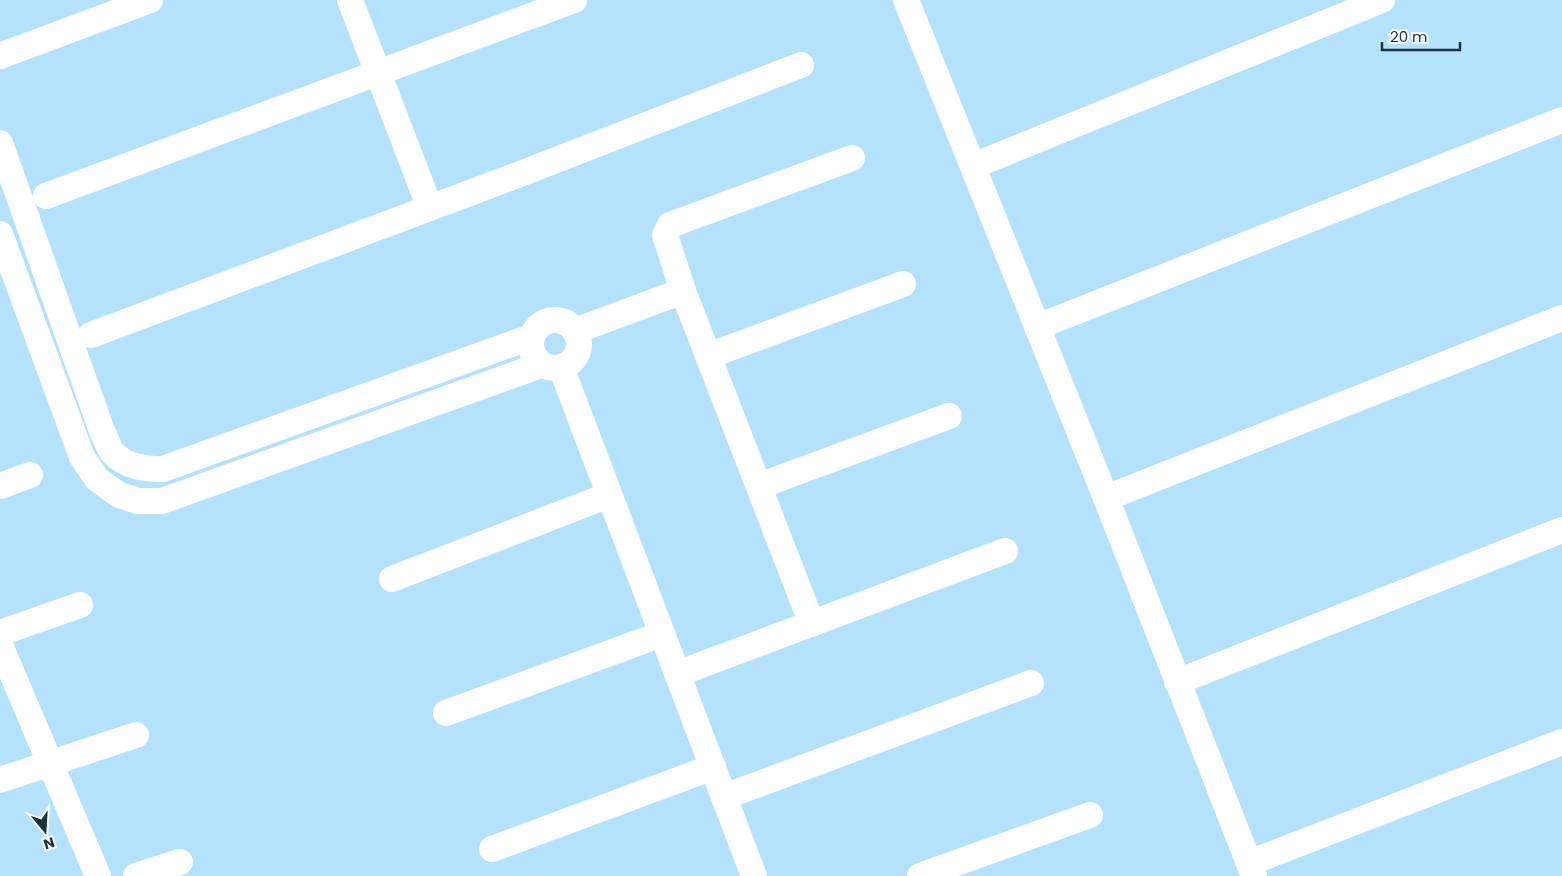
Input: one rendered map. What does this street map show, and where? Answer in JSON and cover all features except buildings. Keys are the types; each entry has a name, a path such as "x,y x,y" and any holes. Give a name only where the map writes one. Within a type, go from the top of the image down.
{"street":[{"path":"0,56 150,0"},
{"path":"350,0 430,208"},
{"path":"46,196 574,0"},
{"path":"906,0 1106,498 1252,870 1562,742"},
{"path":"973,166 1382,0"},
{"path":"91,335 508,179 801,65"},
{"path":"1037,327 1562,120"},
{"path":"0,143 102,431 113,453 129,464 144,469 163,469 531,337"},
{"path":"812,624 683,291 665,235 670,225 852,158"},
{"path":"0,234 82,457 97,480 119,495 138,501 162,501 551,366 568,364 578,353 579,345 575,331 563,321 555,320 540,325 534,330 530,348 534,357 551,366 609,495 754,876"},
{"path":"708,356 903,284"},
{"path":"575,331 683,291"},
{"path":"1106,498 1562,318"},
{"path":"758,486 949,416"},
{"path":"244,440 254,468"},
{"path":"0,486 30,475"},
{"path":"392,579 609,495"},
{"path":"1177,682 1562,530"},
{"path":"677,674 1005,551"},
{"path":"0,633 80,606"},
{"path":"446,713 662,634"},
{"path":"0,645 98,876"},
{"path":"724,797 1031,683"},
{"path":"0,780 136,735"},
{"path":"492,849 713,768"},
{"path":"920,876 1090,815"},
{"path":"136,876 180,862"}]}
